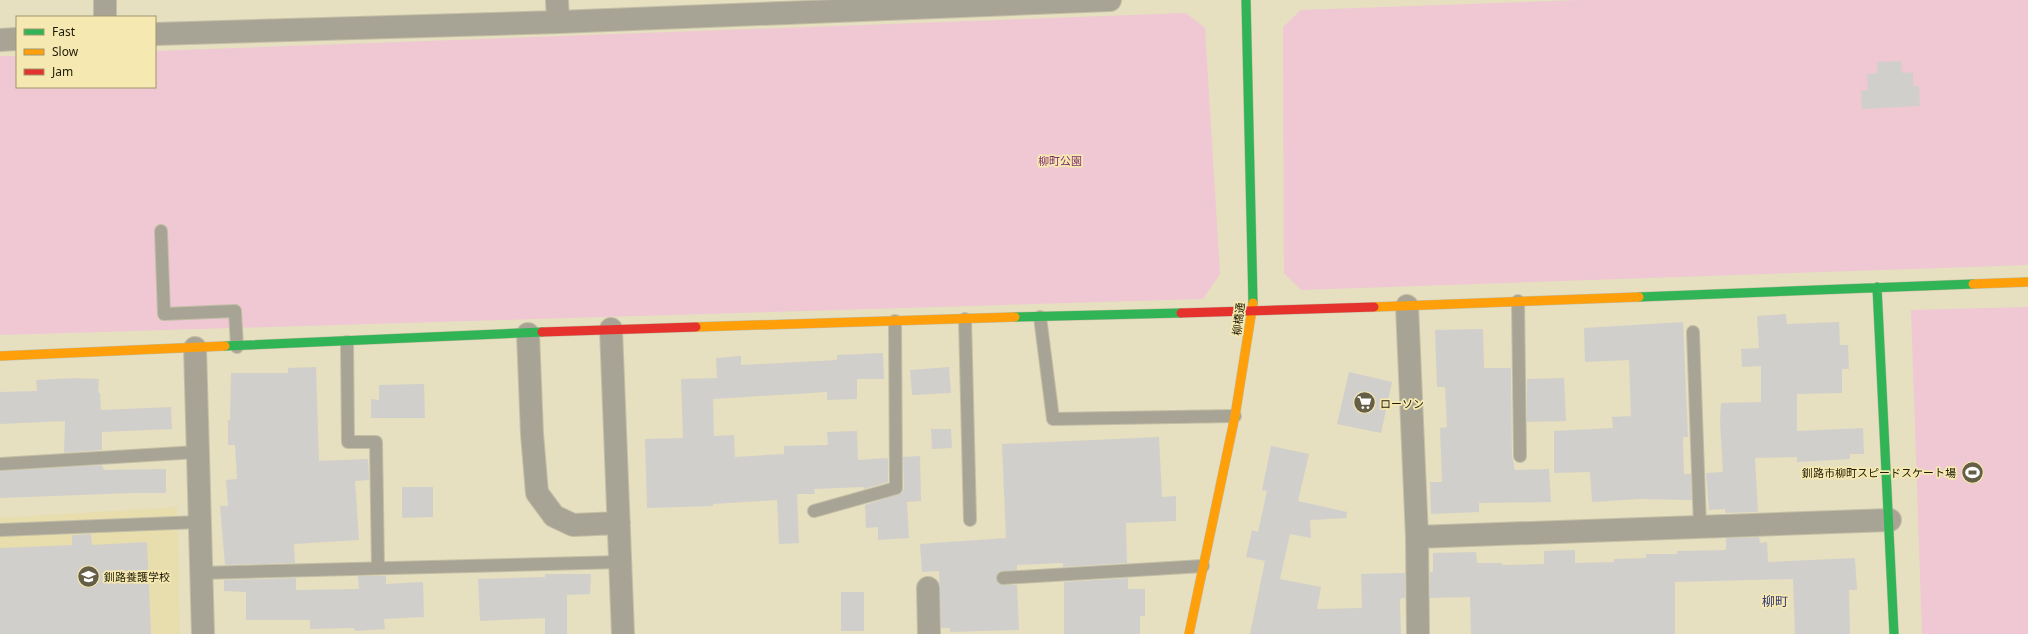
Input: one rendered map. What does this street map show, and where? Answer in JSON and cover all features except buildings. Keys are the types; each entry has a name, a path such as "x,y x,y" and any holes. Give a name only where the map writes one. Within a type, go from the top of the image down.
{"street":[{"path":"104,0 105,16"},
{"path":"557,0 558,22"},
{"path":"156,34 558,22 882,5 1110,0"},
{"name":"柳橋通","path":"1189,634 1235,416 1252,310 1246,0"},
{"path":"0,40 16,39"},
{"path":"0,356 237,347 611,329 1407,306 2028,282"},
{"path":"1877,287 1890,520 1894,634"},
{"path":"1407,306 1417,537 1418,634"},
{"path":"611,329 623,634"},
{"path":"528,334 532,434 537,493 554,516 573,525 619,523"},
{"path":"195,348 200,573 203,634"},
{"path":"1417,537 1890,520"},
{"path":"928,588 929,634"}],"lane":[{"path":"161,231 164,314 235,311 237,347"},
{"path":"1518,301 1520,456"},
{"path":"1040,317 1053,419 1235,416"},
{"path":"965,319 970,520"},
{"path":"814,511 896,488 895,321"},
{"path":"1693,332 1700,527"},
{"path":"347,342 348,442 376,442 378,568"},
{"path":"0,464 197,452"},
{"path":"0,530 199,522"},
{"path":"200,573 620,562"},
{"path":"1003,578 1203,566"}],"shaded area":[{"name":"釧路養護学校","path":"177,507 180,634 0,634 0,518"}],"green space":[{"path":"1579,0 2028,0 2028,265 1301,290 1284,273 1283,27 1301,10"},
{"name":"柳町公園","path":"1186,13 1205,28 1220,274 1203,299 0,335 0,56 16,56 16,88 156,88 156,51"},
{"name":"釧路市柳町スピードスケート場","path":"2028,307 2028,634 1922,634 1911,310"}],"traffic: fast":[{"path":"1246,0 1253,303"},
{"path":"1639,297 1973,284"},
{"path":"1877,287 1894,634"},
{"path":"1015,317 1181,313"},
{"path":"225,346 542,332"}],"traffic: slow":[{"path":"1973,284 2028,282"},
{"path":"1374,307 1639,297"},
{"path":"1189,634 1235,416 1253,303"},
{"path":"696,327 1015,317"},
{"path":"0,356 225,346"}],"traffic: jam":[{"path":"1181,313 1374,307"},
{"path":"542,332 696,327"}],"place":[{"name":"ローソン","path":"1365,403"},
{"name":"釧路市柳町スピードスケート場","path":"1972,472"},
{"name":"釧路養護学校","path":"89,576"}],"district":[{"name":"柳町","path":"1775,601"}]}
